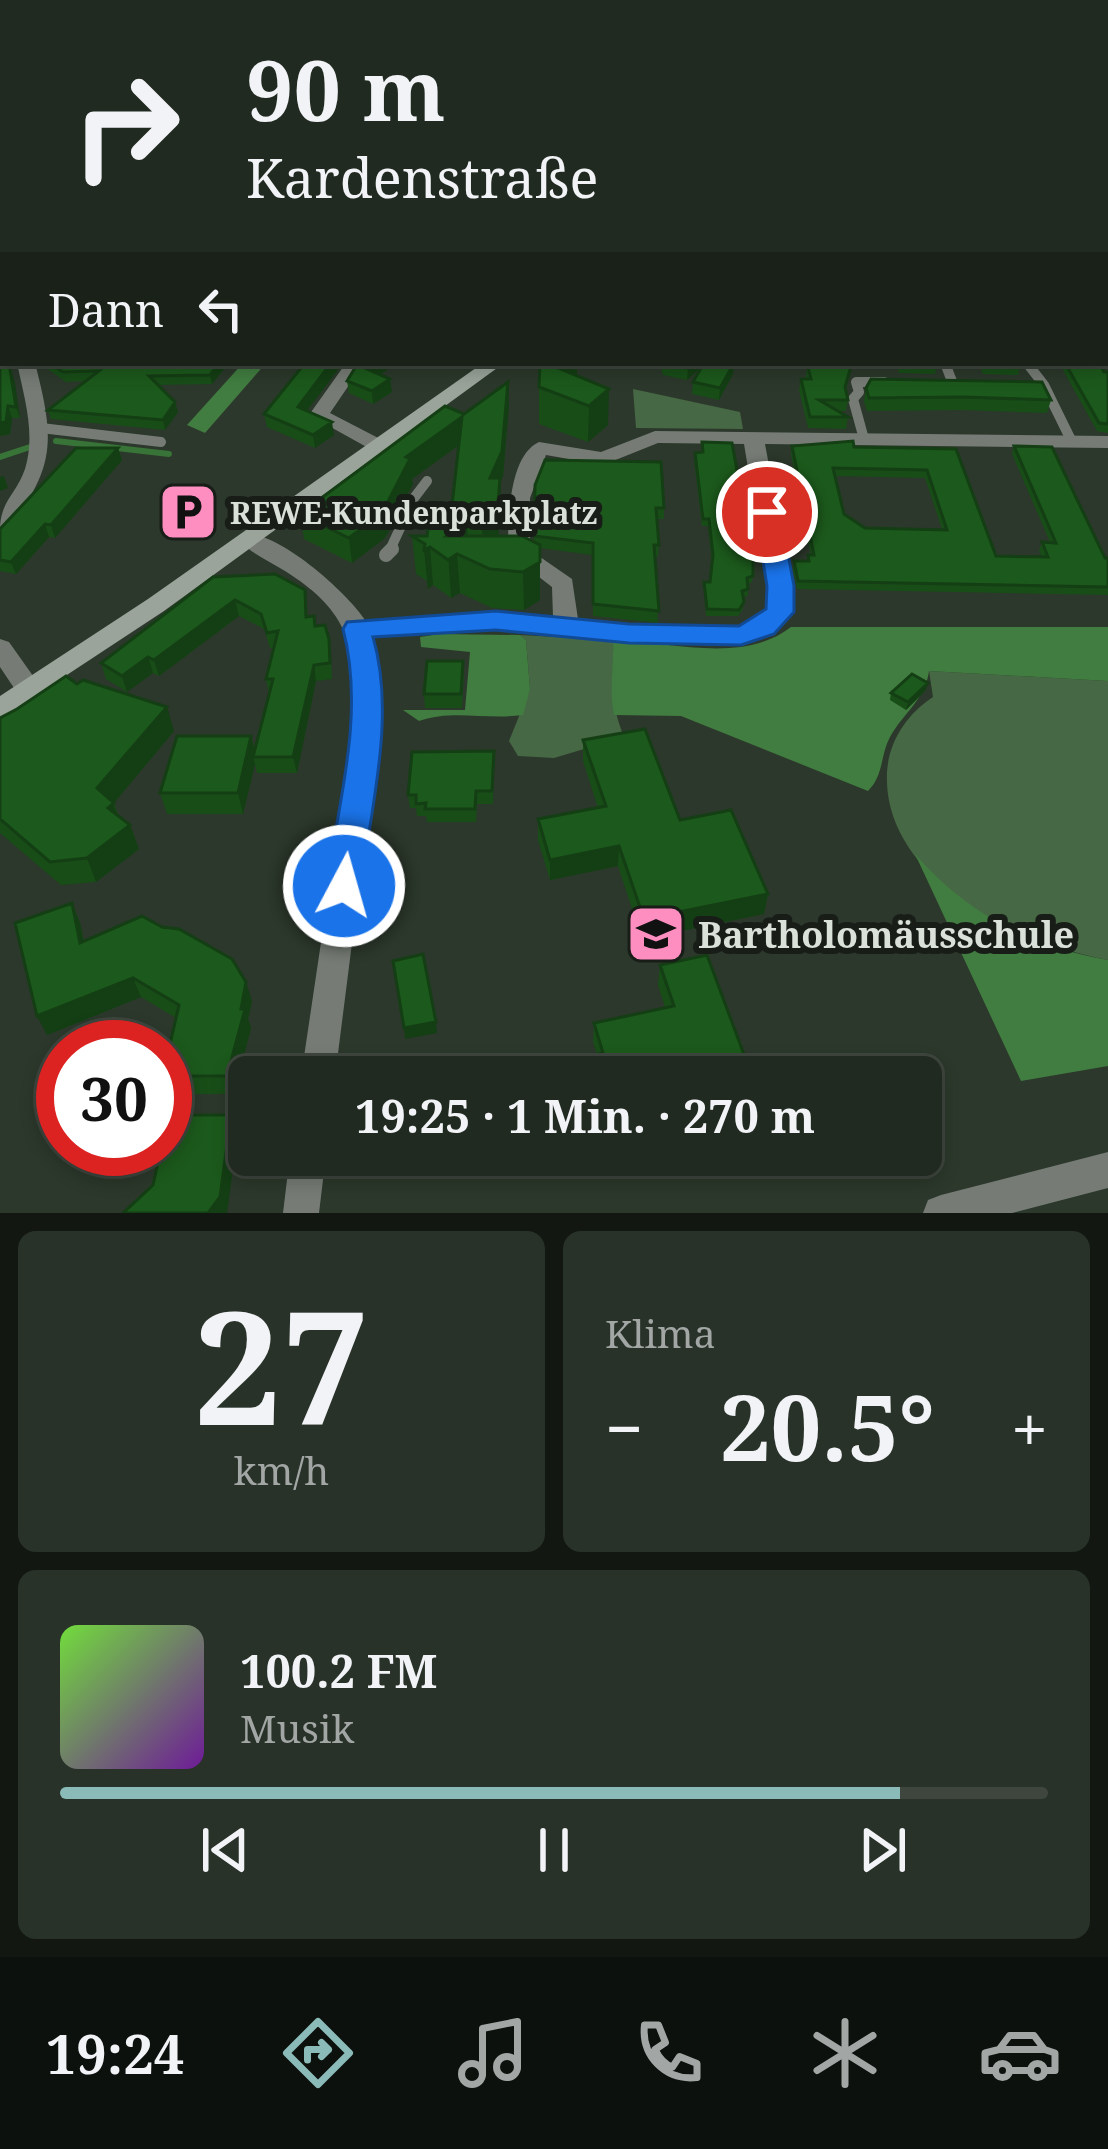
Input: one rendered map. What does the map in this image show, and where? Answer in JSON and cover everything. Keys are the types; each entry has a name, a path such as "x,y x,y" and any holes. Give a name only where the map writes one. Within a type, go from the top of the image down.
{"main road":[{"path":"0,709 491,366"}],"street":[{"path":"0,523 31,485 41,454 41,428 27,366"},
{"path":"353,366 319,415 379,446"},
{"path":"566,629 564,584 519,554 519,498 538,448 603,459 656,437 1108,442"},
{"path":"357,629 448,620 741,636 764,628 780,612 781,586 753,437"},
{"path":"249,538 308,571 333,592 357,629 368,670 369,707 321,1056"},
{"path":"0,648 29,690"},
{"path":"941,1213 1108,1170"},
{"path":"301,1213 305,1176"}],"lane":[{"path":"863,366 868,382"},
{"path":"946,366 953,383"},
{"path":"1029,366 1045,385 1072,442"},
{"path":"864,439 853,399 859,392 856,382 889,382"},
{"path":"932,383 976,384"},
{"path":"1022,385 1045,385"},
{"path":"41,428 161,442"},
{"path":"386,555 399,538 415,491 428,481"}],"green space":[{"path":"240,366 263,366 205,433 187,425"},
{"path":"633,389 740,412 743,429 636,428"},
{"path":"791,627 1108,627 1108,681 929,671 919,698 890,737 868,791 681,716 614,715 613,640 728,648 772,639"},
{"path":"520,635 613,640 613,697 624,737 554,758 518,756 509,741 530,689 526,640"},
{"path":"520,635 526,640 530,689 523,715 419,721 403,710 465,710 470,652 421,647 420,637"},
{"path":"929,671 1108,681 1108,960 1073,952 998,922 932,875 907,845 891,810 887,772 901,729 933,697"},
{"path":"915,854 956,894 1002,924 1053,946 1108,960 1108,1066 1021,1081"}],"building":[{"path":"0,366 9,366 16,407 8,406 6,422 0,423"},
{"path":"54,366 217,366 210,375 149,376 175,402 163,420 48,410 99,371 63,372"},
{"path":"303,366 329,366 298,407 332,422 313,435 264,414"},
{"path":"356,366 372,366 367,369 390,379 372,391 347,381"},
{"path":"540,366 560,366 609,389 589,406 539,387"},
{"path":"702,366 732,366 720,388 693,382"},
{"path":"808,366 851,366 845,387 848,400 819,400 848,417 810,417 801,379 811,379"},
{"path":"1067,366 1101,366 1108,372 1108,424 1099,423"},
{"path":"871,379 1042,382 1051,400 869,398 866,388"},
{"path":"508,382 502,451 490,478 500,478 497,516 482,526 454,522 440,513 452,505 462,417 406,457 410,459 382,513 349,538 300,514 445,406 464,414"},
{"path":"853,441 854,447 956,449 996,556 1048,557 1042,542 1056,543 1014,446 1052,447 1108,558 1108,587 798,581 794,561 809,561 808,555 814,555 792,446","holes":["833,468 927,470 947,530 865,528 844,514"]},
{"path":"702,442 732,443 753,557 753,576 747,578 748,589 742,591 744,602 739,610 707,609 704,582 710,582 713,555 695,453 703,452"},
{"path":"76,448 118,448 51,525 45,524 11,562 0,560 0,529"},
{"path":"545,460 661,462 664,508 656,508 659,545 654,545 659,611 593,604 593,543 534,536 535,485"},
{"path":"429,521 467,522 447,536 522,536 540,545 540,562 523,572 490,569 457,554 448,560 430,547 424,550 425,544 412,536 427,536"},
{"path":"275,574 305,590 306,617 314,616 315,626 325,625 329,639 330,663 314,665 293,757 253,757 273,679 266,679 278,631 267,633 261,614 235,600 154,660 148,657 122,676 101,663 213,577"},
{"path":"427,661 463,661 461,694 424,694"},
{"path":"912,674 928,683 908,702 891,693"},
{"path":"66,676 77,684 83,680 167,707 97,788 114,803 108,808 130,825 87,858 50,862 0,819 0,718"},
{"path":"645,729 680,820 731,810 768,894 644,919 619,846 550,860 538,819 606,806 583,740"},
{"path":"177,736 251,736 238,793 160,793"},
{"path":"494,751 492,791 476,791 475,809 425,809 426,803 416,804 416,795 408,795 412,752"},
{"path":"72,903 80,943 142,916 162,927 179,929 232,959 246,982 241,1009 245,1009 232,1056 228,1056 227,1076 192,1076 192,1020 176,1020 179,1005 133,978 37,1016 15,923"},
{"path":"423,954 436,1022 404,1028 393,961"},
{"path":"707,955 745,1056 588,1056 603,1053 594,1023 674,1006 660,965"},
{"path":"192,1115 228,1115 220,1197 208,1213 123,1213 153,1185 155,1176 192,1176"}],"waterway":[{"path":"56,441 169,454"},
{"path":"0,457 30,447"}],"place":[{"name":"REWE-Kundenparkplatz","path":"188,512"},
{"name":"Bartholomäusschule","path":"656,934"}],"route":[{"path":"344,886 370,688 357,629 448,620 741,636 764,628 780,612 781,586 767,512"}]}
